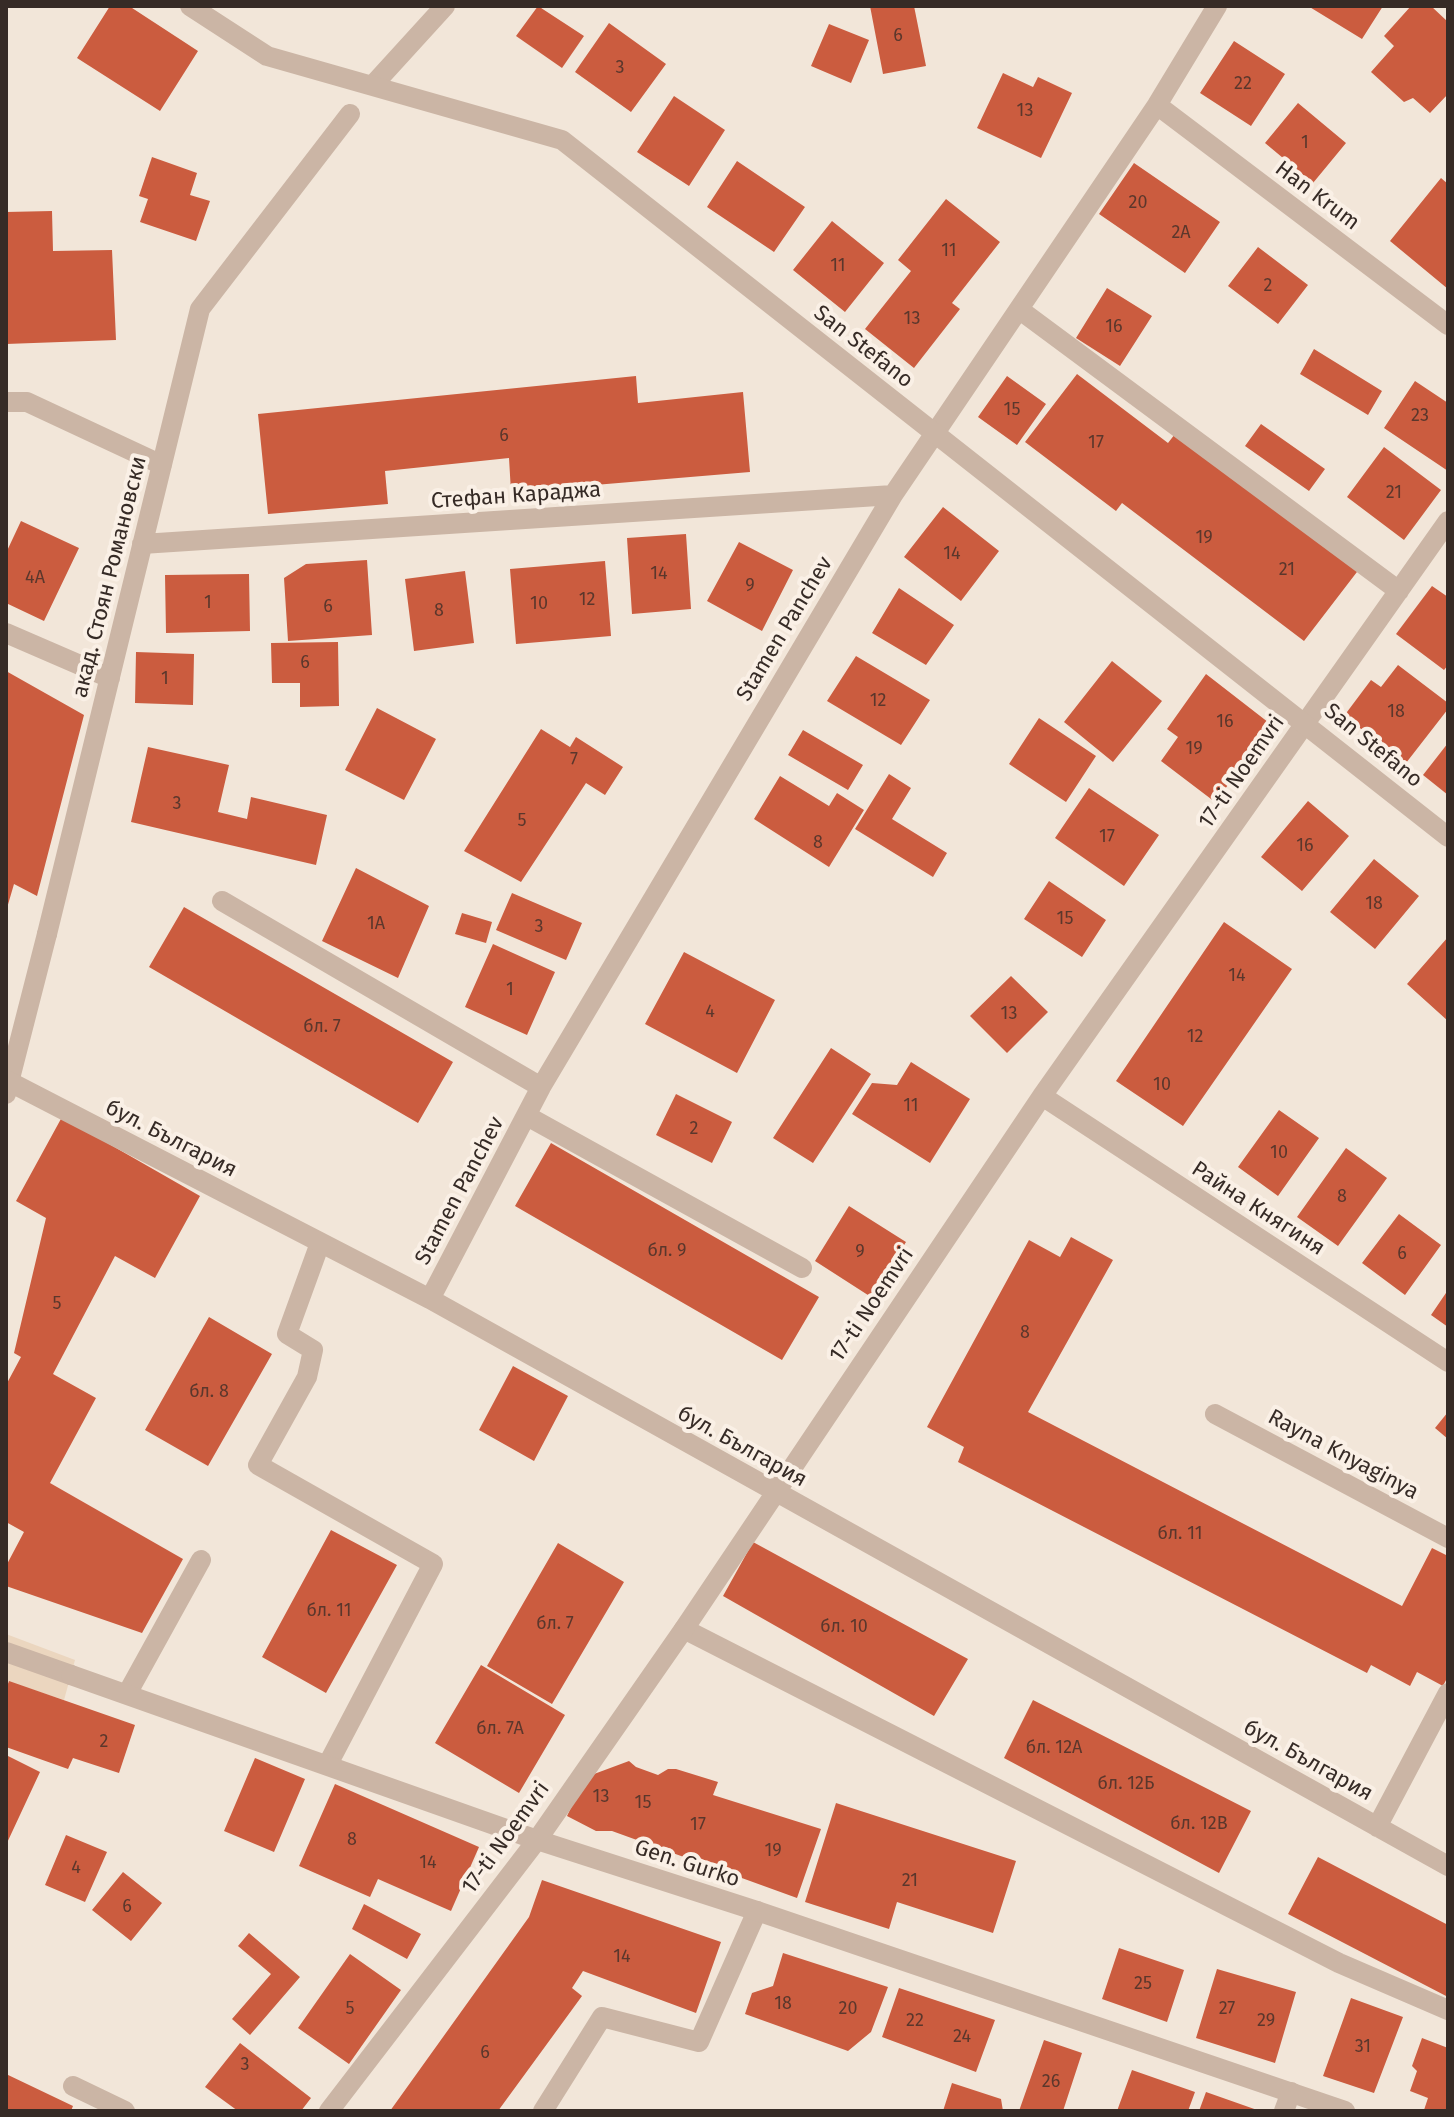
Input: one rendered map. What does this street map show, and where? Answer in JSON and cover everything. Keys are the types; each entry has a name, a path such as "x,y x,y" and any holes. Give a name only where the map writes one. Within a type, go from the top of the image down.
{"street":[{"name":"San Stefano","path":"190,6 267,56 562,140 1448,837"},
{"path":"373,85 445,6"},
{"name":"Stamen Panchev","path":"430,1299 541,1087 893,495 932,433 1020,310 1157,105 1217,6"},
{"name":"Han Krum","path":"1157,105 1448,325"},
{"name":"акад. Стоян Романовски","path":"7,1085 200,309 350,114"},
{"path":"1020,310 1399,591"},
{"path":"6,402 27,402 162,465"},
{"name":"Стефан Караджа","path":"142,544 893,495"},
{"name":"17-ti Noemvri","path":"329,2111 537,1840 684,1629 1042,1096 1448,521"},
{"path":"6,633 110,678"},
{"path":"222,901 541,1087"},
{"name":"бул. България","path":"7,1085 430,1299 1448,1866"},
{"name":"Райна Княгиня","path":"1042,1096 1448,1362"},
{"path":"527,1116 802,1268"},
{"path":"320,1243 287,1334 313,1350 307,1377 258,1465 433,1564 328,1764"},
{"name":"Rayna Knyaginya","path":"1215,1414 1448,1538"},
{"path":"127,1694 201,1560"},
{"path":"684,1629 1339,1963 1448,2010"},
{"name":"Gen. Gurko","path":"6,1652 537,1840 757,1911 1288,2101 1345,2111"},
{"path":"1377,1827 1448,1693"},
{"path":"543,2111 602,2017 699,2042 757,1911"},
{"path":"73,2086 125,2111"}],"shaded area":[{"path":"6,1634 75,1660 64,1700 6,1681"}],"building":[{"path":"110,6 129,6 198,51 160,111 77,58"},
{"path":"538,6 584,36 562,68 516,36"},
{"path":"870,6 914,6 926,66 883,74"},
{"path":"1308,6 1383,6 1362,39"},
{"path":"1411,6 1431,6 1448,22 1448,94 1430,113 1413,98 1404,102 1371,72 1394,46 1384,36"},
{"path":"609,23 666,64 631,112 575,72"},
{"path":"829,24 869,40 851,83 811,66"},
{"path":"1234,41 1285,74 1251,126 1200,93"},
{"path":"1003,73 1033,87 1038,77 1072,93 1041,158 977,128"},
{"path":"674,96 725,130 689,186 637,152"},
{"path":"1298,103 1346,143 1313,183 1265,143"},
{"path":"152,157 197,173 190,195 210,201 196,241 140,222 148,199 139,196"},
{"path":"737,161 805,207 774,252 707,207"},
{"path":"1134,163 1220,222 1185,273 1099,214"},
{"path":"1441,178 1448,184 1448,289 1390,241"},
{"path":"946,199 1000,242 952,303 960,309 914,368 865,329 911,271 898,260"},
{"path":"52,211 53,251 112,250 116,340 6,344 6,212"},
{"path":"832,221 884,263 845,312 793,270"},
{"path":"1258,247 1308,285 1278,324 1228,286"},
{"path":"1107,288 1152,316 1120,366 1076,338"},
{"path":"1314,349 1382,391 1368,415 1300,374"},
{"path":"1077,374 1168,443 1175,434 1360,568 1304,641 1122,503 1116,511 1025,442"},
{"path":"636,376 638,403 743,392 750,472 511,492 509,458 385,471 388,504 268,514 258,414"},
{"path":"1007,376 1046,404 1017,445 978,417"},
{"path":"1415,381 1448,403 1448,471 1384,428"},
{"path":"1261,424 1325,469 1309,491 1245,446"},
{"path":"1384,447 1441,490 1404,540 1347,497"},
{"path":"943,507 999,551 961,601 904,557"},
{"path":"21,521 79,548 44,621 6,603 6,553"},
{"path":"686,534 691,609 632,614 627,538"},
{"path":"739,542 793,570 762,631 707,601"},
{"path":"367,560 372,635 288,641 284,578 306,564"},
{"path":"605,561 611,636 516,644 510,569"},
{"path":"465,571 474,643 414,651 405,579"},
{"path":"249,574 250,631 166,633 165,575"},
{"path":"1432,586 1448,597 1448,665 1444,670 1396,634"},
{"path":"899,588 954,625 926,665 872,633"},
{"path":"338,642 339,706 300,707 300,683 272,683 271,643"},
{"path":"136,652 194,654 193,705 135,703"},
{"path":"856,656 930,700 901,745 827,701"},
{"path":"1112,661 1162,701 1113,762 1064,722"},
{"path":"1398,665 1448,703 1448,709 1406,763 1344,716 1371,680 1381,687"},
{"path":"6,671 84,715 37,896 14,884 7,908"},
{"path":"1206,674 1273,726 1215,802 1161,761 1178,737 1167,729"},
{"path":"377,708 436,739 404,800 345,770"},
{"path":"1039,718 1096,756 1066,802 1009,764"},
{"path":"541,729 570,747 576,737 623,767 605,795 586,783 521,882 464,851"},
{"path":"803,730 863,765 848,790 788,755"},
{"path":"1448,743 1448,795 1423,775"},
{"path":"148,747 229,765 218,812 247,819 251,797 327,815 316,865 131,822"},
{"path":"889,774 911,788 892,819 947,853 933,877 855,829"},
{"path":"780,776 829,806 837,793 864,810 829,867 754,819"},
{"path":"1089,788 1159,835 1124,886 1055,838"},
{"path":"1308,801 1349,836 1302,891 1261,857"},
{"path":"1374,859 1419,896 1375,949 1330,912"},
{"path":"356,868 429,906 398,978 322,941"},
{"path":"1049,881 1106,920 1082,957 1024,919"},
{"path":"512,893 582,923 566,960 496,930"},
{"path":"184,907 453,1062 418,1123 149,967"},
{"path":"462,913 492,922 486,943 455,934"},
{"path":"1224,922 1292,969 1183,1126 1116,1081"},
{"path":"1448,937 1448,1021 1407,984"},
{"path":"493,944 555,972 527,1035 465,1007"},
{"path":"684,952 775,1000 737,1073 645,1024"},
{"path":"1011,976 1048,1012 1007,1053 970,1016"},
{"path":"831,1048 871,1074 813,1163 773,1138"},
{"path":"911,1062 970,1099 930,1163 852,1114 872,1083 897,1085"},
{"path":"676,1094 732,1122 712,1163 656,1135"},
{"path":"1279,1110 1319,1138 1278,1196 1238,1167"},
{"path":"62,1117 200,1196 155,1278 115,1256 53,1374 96,1398 50,1483 183,1559 142,1633 6,1586 6,1566 24,1532 6,1522 6,1385 21,1357 14,1353 46,1218 16,1201"},
{"path":"551,1143 819,1297 782,1360 515,1206"},
{"path":"1346,1148 1387,1178 1338,1246 1297,1217"},
{"path":"849,1206 906,1242 871,1297 815,1261"},
{"path":"1399,1214 1441,1245 1405,1295 1362,1263"},
{"path":"1071,1237 1113,1260 1028,1412 1402,1606 1432,1548 1448,1556 1448,1676 1443,1686 1417,1672 1410,1686 1371,1665 1367,1673 958,1462 964,1447 927,1427 1029,1240 1060,1257"},
{"path":"1448,1290 1448,1327 1431,1315"},
{"path":"209,1317 272,1354 208,1466 145,1430"},
{"path":"513,1366 568,1396 534,1461 479,1430"},
{"path":"1448,1412 1448,1439 1435,1428"},
{"path":"331,1530 397,1565 326,1693 262,1657"},
{"path":"753,1542 968,1659 934,1716 723,1596"},
{"path":"558,1543 624,1582 552,1704 487,1666"},
{"path":"481,1665 565,1715 519,1793 435,1743"},
{"path":"9,1681 135,1725 119,1773 73,1758 68,1769 6,1747 6,1689"},
{"path":"1033,1700 1251,1811 1219,1873 1004,1758"},
{"path":"6,1755 40,1772 6,1845"},
{"path":"255,1758 305,1779 274,1852 224,1831"},
{"path":"629,1761 658,1775 668,1769 676,1769 718,1782 713,1795 821,1829 797,1898 612,1831 596,1831 567,1816 586,1777"},
{"path":"335,1784 479,1847 451,1911 378,1879 370,1897 299,1866"},
{"path":"836,1803 1016,1861 993,1933 897,1902 889,1929 805,1902"},
{"path":"66,1835 107,1852 85,1902 45,1885"},
{"path":"1318,1857 1448,1925 1448,1997 1288,1914"},
{"path":"123,1872 162,1903 131,1941 92,1910"},
{"path":"542,1880 721,1942 696,2013 583,1971 572,1988 582,1996 498,2111 390,2111 529,1917"},
{"path":"364,1904 421,1934 407,1959 352,1929"},
{"path":"249,1933 300,1977 250,2035 232,2019 271,1974 238,1946"},
{"path":"1119,1948 1184,1970 1167,2022 1102,1999"},
{"path":"783,1953 888,1987 871,2032 848,2051 745,2014 752,1993 773,1986"},
{"path":"350,1954 401,1990 349,2064 298,2028"},
{"path":"1217,1969 1296,1992 1275,2063 1196,2038"},
{"path":"899,1988 995,2020 976,2072 882,2037"},
{"path":"1351,1998 1403,2017 1374,2093 1323,2076"},
{"path":"1422,2038 1448,2048 1448,2111 1424,2110 1428,2098 1410,2091 1417,2071 1412,2066"},
{"path":"1044,2040 1082,2053 1063,2111 1019,2111"},
{"path":"240,2043 311,2098 301,2111 238,2111 205,2087"},
{"path":"1132,2070 1195,2092 1188,2111 1117,2111"},
{"path":"6,2074 73,2106 71,2111 6,2111"},
{"path":"952,2083 1001,2099 1003,2111 943,2111"},
{"path":"1206,2092 1260,2111 1199,2111"}]}
